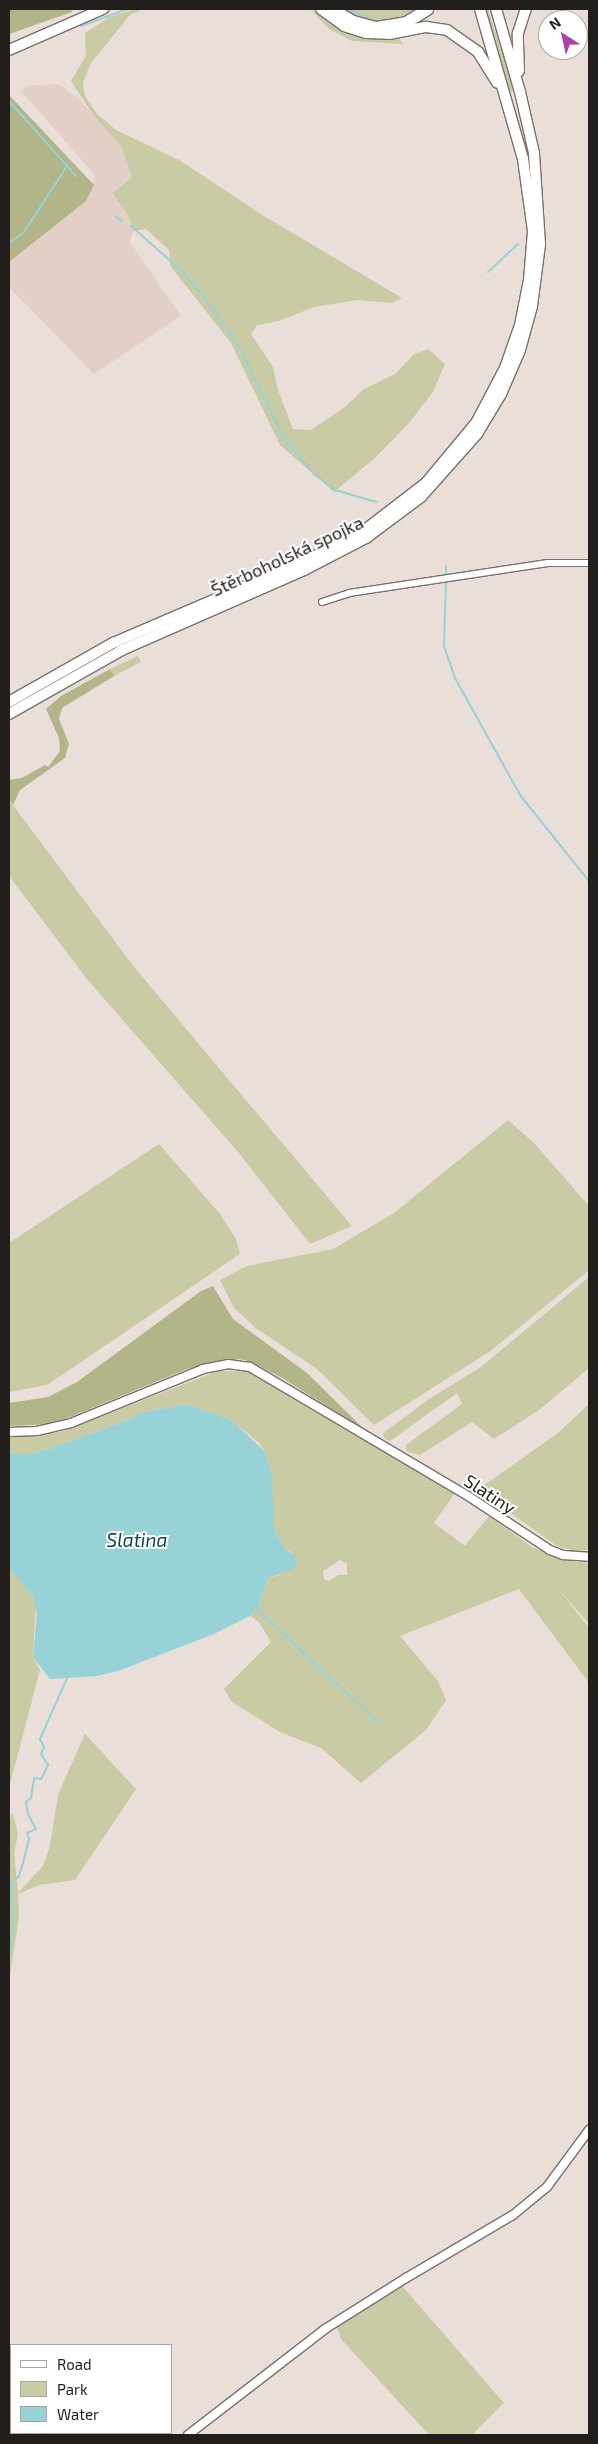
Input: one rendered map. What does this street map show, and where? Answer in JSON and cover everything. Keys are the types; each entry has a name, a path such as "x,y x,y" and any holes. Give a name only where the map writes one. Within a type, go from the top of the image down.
{"highway":[{"path":"332,9 353,22 379,27 406,22 427,9"}],"main road":[{"path":"9,50 103,9"},
{"path":"321,9 344,26 366,33 389,34 426,27 456,34 482,56 511,112"},
{"path":"480,9 511,112"},
{"path":"496,9 520,92"},
{"path":"520,92 517,39 526,9"},
{"name":"Štěrboholská spojka","path":"9,714 107,657 325,560 379,530 414,504 453,464 477,434 505,377 532,306 540,244 537,175 520,92"},
{"name":"Štěrboholská spojka","path":"505,377 524,310 532,249 528,183 511,112"},
{"name":"Štěrboholská spojka","path":"9,702 119,640 307,560 370,527 414,494 446,462 498,391"}],"street":[{"path":"322,602 349,593 548,562 589,563"},
{"name":"Slatiny","path":"9,1432 55,1428 203,1369 237,1365 262,1372 550,1550 563,1555 589,1556"},
{"path":"188,2435 325,2329 406,2278 513,2216 547,2187 589,2130"}],"shaded area":[{"path":"58,84 79,99 121,146 132,178 112,194 129,217 133,231 130,242 181,316 94,374 9,287 9,262 86,201 96,176 21,91 27,86"}],"green space":[{"path":"9,9 71,9 72,12 9,34"},
{"path":"134,9 143,9 130,15 91,63 83,83 85,96 97,114 116,130 179,160 264,216 402,298 392,303 357,300 314,307 279,321 257,325 251,334 273,367 278,390 293,429 311,430 344,408 364,389 395,374 414,354 428,349 445,364 433,392 409,423 375,458 334,492 280,445 231,343 171,267 169,250 146,229 133,231 129,217 112,193 132,178 121,146 94,116 71,81 86,56 85,33 108,18"},
{"path":"310,9 348,33 379,39 398,37 403,44 352,41 329,29"},
{"path":"339,9 420,9 404,17 381,22 359,19"},
{"path":"484,9 488,9 501,49 504,48 516,90 509,92"},
{"path":"9,95 94,185 86,201 9,262"},
{"path":"138,656 141,662 114,676 110,669"},
{"path":"110,669 114,676 62,708 59,719 69,744 65,758 20,790 13,805 9,799 9,780 22,778 45,765 48,767 60,751 59,738 46,709 61,696"},
{"path":"9,800 134,967 352,1226 310,1244 238,1152 87,979 9,876"},
{"path":"508,1120 533,1142 589,1206 589,1270 492,1350 374,1425 317,1369 257,1329 234,1308 220,1280 247,1266 333,1249 394,1213"},
{"path":"159,1144 220,1214 236,1239 240,1254 47,1385 9,1392 9,1243"},
{"path":"589,1277 589,1368 539,1410 494,1439 472,1422 420,1455 406,1451 406,1445 462,1404 457,1393 390,1441 385,1439 383,1434 386,1431 429,1399 481,1367"},
{"path":"213,1286 233,1319 307,1373 366,1431 284,1379 249,1361 239,1359 187,1369 53,1424 9,1426 9,1403 48,1397 77,1382 201,1291"},
{"path":"218,1371 248,1371 265,1378 455,1493 434,1523 465,1546 489,1516 532,1547 563,1560 589,1563 589,1624 556,1586 589,1628 589,1683 519,1589 400,1636 438,1681 446,1700 427,1729 361,1783 321,1748 280,1732 232,1702 224,1689 271,1642 259,1622 250,1616 259,1605 268,1578 280,1575 292,1552 283,1546 274,1530 265,1452 259,1443 233,1421 189,1405 181,1405 141,1413 128,1420 49,1449 30,1454 9,1454 9,1436 61,1432","holes":["340,1560 347,1564 347,1575 338,1575 329,1581 324,1579 323,1571"]},
{"path":"589,1404 589,1549 578,1552 557,1546 488,1497 484,1491 486,1484 558,1433"},
{"path":"9,1568 29,1588 36,1605 33,1657 40,1670 9,1788"},
{"path":"85,1734 136,1789 75,1880 39,1885 18,1894 19,1916 9,1982 9,1822 12,1812 18,1834 14,1853 18,1893 43,1866 50,1846 58,1795"},
{"path":"402,2286 504,2403 472,2435 429,2435 341,2339 337,2327"}],"water":[{"name":"Slatina","path":"189,1405 233,1421 265,1452 272,1478 274,1530 283,1546 296,1557 297,1563 293,1569 268,1578 259,1605 250,1616 214,1634 118,1671 97,1676 50,1679 33,1657 37,1614 33,1596 9,1568 9,1454 30,1454 49,1449 128,1420 141,1413"}],"waterway":[{"path":"81,26 128,9"},
{"path":"346,9 368,17"},
{"path":"9,101 76,176"},
{"path":"9,243 24,232 67,166"},
{"path":"115,216 122,221"},
{"path":"131,226 183,272 217,314 242,353 284,439 314,474 335,490 376,502"},
{"path":"488,272 518,244"},
{"path":"446,566 446,577"},
{"path":"446,581 444,646 455,678 520,795 589,881"},
{"path":"257,1609 379,1723"},
{"path":"9,1957 13,1929 11,1883 19,1876 29,1839 27,1833 36,1829 28,1814 26,1802 31,1798 34,1778 41,1779 48,1765 41,1754 44,1747 40,1739 68,1676"}]}
